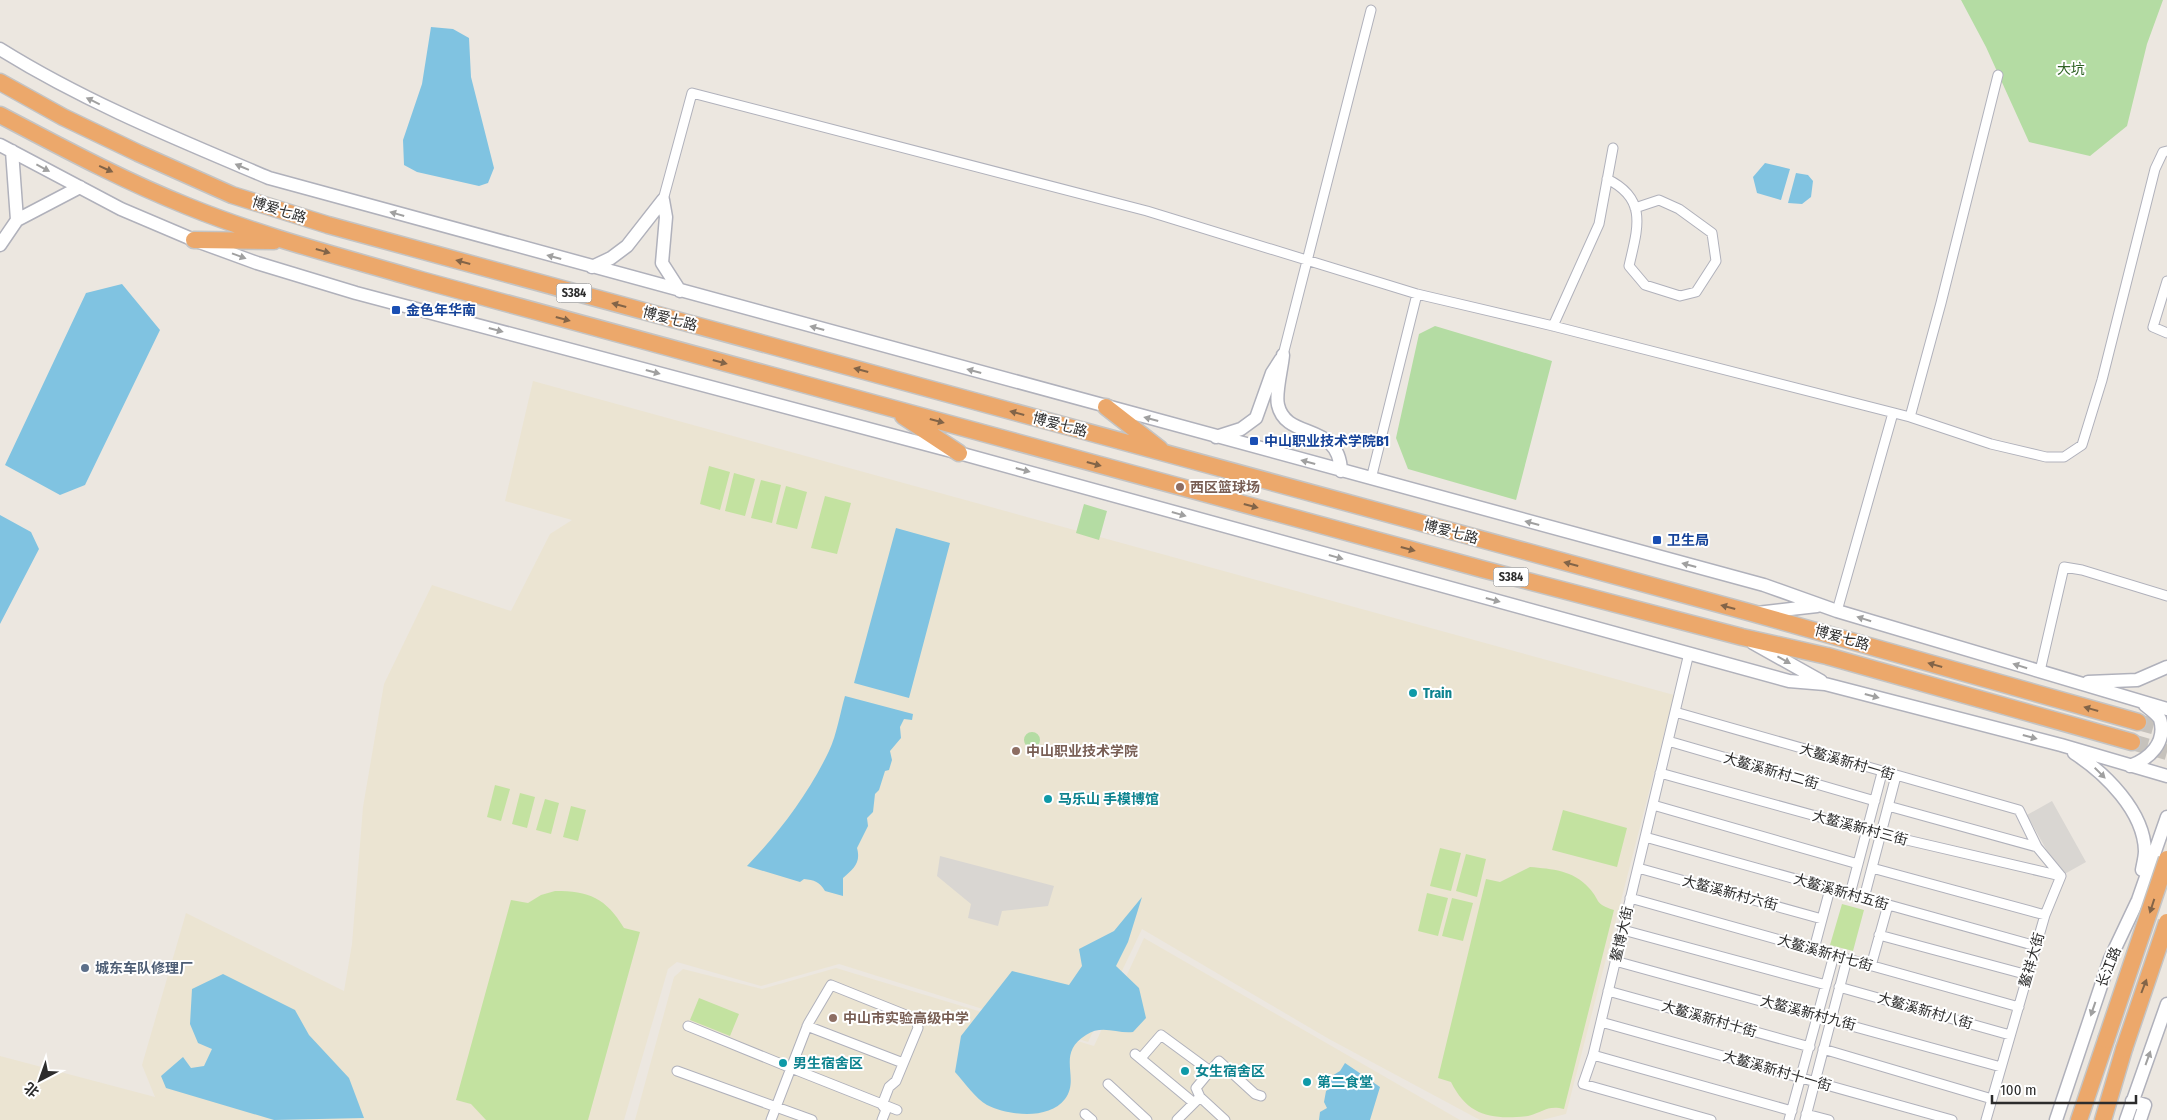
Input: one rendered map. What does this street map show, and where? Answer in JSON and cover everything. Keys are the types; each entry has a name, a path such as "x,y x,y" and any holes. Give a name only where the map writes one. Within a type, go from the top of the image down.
{"highway":[{"name":"博爱七路","path":"0,82 63,117 232,195 310,220 1752,613 2138,722"},
{"name":"博爱七路","path":"0,115 85,160 187,206 288,241 421,280 1473,567 1742,637 1827,656 2132,742"},
{"path":"194,240 288,241"},
{"path":"1106,407 1166,453"},
{"path":"890,408 959,453"},
{"name":"长江路","path":"2079,1120 2167,859"},
{"path":"2103,1120 2124,1049 2167,922"}],"street":[{"path":"1341,470 1340,460 1331,443 1323,436 1292,425 1280,413 1277,399 1283,355 1371,10"},
{"name":"博爱七路","path":"0,49 45,77 148,127 269,178 1764,586 1837,612 2167,710"},
{"path":"1910,417 1941,303 1998,75"},
{"path":"592,267 611,258 627,246 663,200 692,93 1147,211 1417,294 1553,326 1910,417 1991,444 2046,458 2064,457 2082,445 2102,380 2155,169 2163,152 2167,151"},
{"path":"0,145 121,209 194,240 257,263 368,296 959,453 1789,681 1825,684 2061,745 2167,776"},
{"path":"1553,326 1599,224 1613,148"},
{"path":"12,151 17,220"},
{"path":"1607,179 1624,187 1635,208 1637,227 1629,266 1645,284 1680,296 1696,292 1716,261 1712,233 1679,209 1659,200 1635,208"},
{"path":"0,245 17,220 80,187"},
{"path":"663,200 666,217 662,263 680,291"},
{"path":"2167,281 2153,327 2167,332"},
{"path":"1371,479 1417,294"},
{"path":"1216,437 1241,429 1256,418 1272,373 1283,355"},
{"path":"1837,612 1892,413"},
{"path":"2040,672 2064,567 2082,570 2167,596"},
{"path":"1752,613 1819,606"},
{"path":"1742,637 1825,684"},
{"name":"鳌博大街","path":"1689,653 1593,1056 1582,1084 1711,1120"},
{"path":"2076,682 2137,680 2167,667"},
{"path":"2130,766 2147,760 2159,748 2163,733 2160,718 2142,702"},
{"name":"大鳌溪新村一街","path":"1675,712 1882,773 2019,810 2037,847"},
{"name":"大鳌溪新村二街","path":"1668,741 1875,801"},
{"path":"2061,745 2092,764 2119,792 2140,828 2145,851 2138,900"},
{"name":"大鳌溪新村三街","path":"1660,773 1881,834 2061,876"},
{"path":"1850,894 1882,773"},
{"path":"1864,898 1896,776"},
{"path":"1653,805 1858,864"},
{"path":"1888,806 2037,847 2061,876"},
{"name":"长江路","path":"2056,1120 2110,959 2138,900 2167,817"},
{"name":"大鳌溪新村五街","path":"1645,837 2036,946"},
{"name":"大鳌溪新村六街","path":"1638,868 1822,919"},
{"path":"1872,868 2046,915"},
{"name":"鳌祥大街","path":"1986,1120 2036,946 2061,876"},
{"path":"1814,950 1830,889"},
{"name":"大鳌溪新村七街","path":"1630,898 2018,1007"},
{"path":"1871,966 1888,905"},
{"path":"2119,942 2142,928 2167,936"},
{"path":"1623,930 1826,985"},
{"path":"1880,935 2028,976"},
{"path":"1593,1056 1791,1116 1834,955"},
{"path":"1829,1120 1806,1117 1846,959"},
{"name":"大鳌溪新村九街","path":"1616,961 2001,1067"},
{"path":"770,1120 807,1026 831,985 916,1019 918,1028 896,1080 889,1087 882,1104"},
{"name":"大鳌溪新村八街","path":"1839,987 2010,1035"},
{"name":"大鳌溪新村十街","path":"1608,991 1810,1047"},
{"path":"2126,1120 2167,1007"},
{"name":"大鳌溪新村十一街","path":"1601,1022 1952,1120"},
{"path":"688,1026 897,1110"},
{"path":"807,1026 903,1063"},
{"path":"1210,1071 1161,1036 1138,1056 1225,1120"},
{"path":"1823,1050 1992,1099"},
{"path":"1177,1120 1197,1100 1196,1088 1219,1061 1255,1094 1261,1096"},
{"path":"677,1071 776,1105 812,1120"},
{"path":"1108,1084 1147,1120"},
{"path":"2132,1101 2145,1105 2140,1120"},
{"path":"882,1104 886,1110 882,1120"}],"shaded area":[{"name":"中山职业技术学院","path":"533,381 1674,695 1566,1114 1542,1120 1480,1120 1329,1039 1142,929 1088,1042 839,964 761,986 677,962 668,969 624,1120 0,1120 0,1056 155,1097 142,1065 186,913 344,991 352,944 363,807 384,684 432,585 511,611 550,534 572,520 505,501"},
{"path":"2052,801 2086,862 2061,876 2027,815"},
{"path":"940,856 1054,886 1048,906 1002,911 998,926 968,918 971,904 937,876"},
{"name":"中山市实验高级中学","path":"1144,938 1460,1120 635,1120 674,977 683,969 762,989 836,968 1094,1046"}],"green space":[{"name":"大坑","path":"1961,0 2163,0 2147,44 2127,126 2090,156 2029,142 1986,47"},
{"path":"1435,326 1552,361 1516,500 1408,469 1396,438 1419,334"},
{"path":"709,466 730,472 720,510 700,504"},
{"path":"734,473 755,479 745,516 725,511"},
{"path":"761,480 781,485 772,523 751,518"},
{"path":"786,486 807,492 797,529 776,524"},
{"path":"825,496 851,503 837,554 811,548"},
{"path":"1084,504 1107,511 1099,540 1076,533"},
{"path":"1032,732 1038,734 1040,740 1038,746 1032,748 1026,746 1024,740 1026,734"},
{"path":"495,785 510,789 501,821 487,817"},
{"path":"520,793 535,797 527,828 512,824"},
{"path":"545,799 559,803 551,834 536,830"},
{"path":"571,806 586,810 578,841 563,837"},
{"path":"1563,810 1627,828 1617,867 1552,850"},
{"path":"1440,848 1461,853 1451,891 1430,886"},
{"path":"1466,854 1486,859 1477,897 1456,891"},
{"path":"1530,867 1554,870 1576,877 1593,892 1600,904 1614,910 1564,1109 1549,1108 1528,1116 1492,1116 1473,1109 1465,1102 1451,1082 1438,1078 1486,879 1500,882"},
{"path":"555,891 567,891 596,898 610,910 624,928 640,932 588,1120 486,1120 471,1104 456,1100 511,900 528,903 541,895"},
{"path":"1427,893 1448,898 1438,936 1418,931"},
{"path":"1452,898 1473,903 1463,941 1442,936"},
{"path":"1842,904 1864,910 1853,951 1830,945"},
{"path":"699,998 739,1014 730,1036 690,1020"}],"water":[{"path":"431,27 453,29 469,38 471,77 494,168 488,183 479,186 417,172 404,165 403,140 422,84"},
{"path":"1765,163 1790,169 1781,200 1757,193 1753,177"},
{"path":"1796,173 1808,175 1813,181 1811,197 1802,204 1788,203"},
{"path":"122,284 160,330 85,485 60,495 5,465 86,293"},
{"path":"0,515 31,532 39,549 0,624"},
{"path":"896,528 950,543 909,698 854,683"},
{"path":"845,696 913,714 912,720 904,719 900,727 901,738 890,751 892,760 889,770 885,771 879,790 875,794 873,812 867,818 868,826 857,848 857,861 843,878 843,896 825,891 821,885 814,881 804,879 800,882 747,866 782,826 803,797 821,767 832,744"},
{"path":"1142,897 1128,942 1116,966 1139,988 1146,1018 1133,1032 1098,1030 1086,1035 1077,1042 1070,1058 1071,1083 1069,1091 1065,1099 1058,1106 1039,1113 1006,1112 987,1105 974,1095 955,1072 961,1036 1012,971 1069,985 1082,966 1079,949 1114,931"},
{"path":"223,974 295,1010 309,1035 349,1078 364,1118 274,1120 166,1088 161,1076 183,1057 191,1068 204,1066 212,1049 198,1043 190,1024 192,989"},
{"path":"1345,1063 1380,1087 1370,1120 1319,1120 1320,1112 1327,1108 1324,1102 1326,1091 1332,1087 1330,1077 1340,1071"}],"tunnel":[{"path":"2138,722 2167,730"},
{"path":"2132,742 2167,752"}],"place":[{"name":"金色年华南","path":"396,310"},
{"name":"中山职业技术学院B1","path":"1254,441"},
{"name":"西区篮球场","path":"1180,487"},
{"name":"卫生局","path":"1657,540"},
{"name":"Train","path":"1413,693"},
{"name":"中山职业技术学院","path":"1016,751"},
{"name":"马乐山 手模博馆","path":"1048,799"},
{"name":"城东车队修理厂","path":"85,968"},
{"name":"中山市实验高级中学","path":"833,1018"},
{"name":"男生宿舍区","path":"783,1063"},
{"name":"女生宿舍区","path":"1185,1071"},
{"name":"第二食堂","path":"1307,1082"}]}
